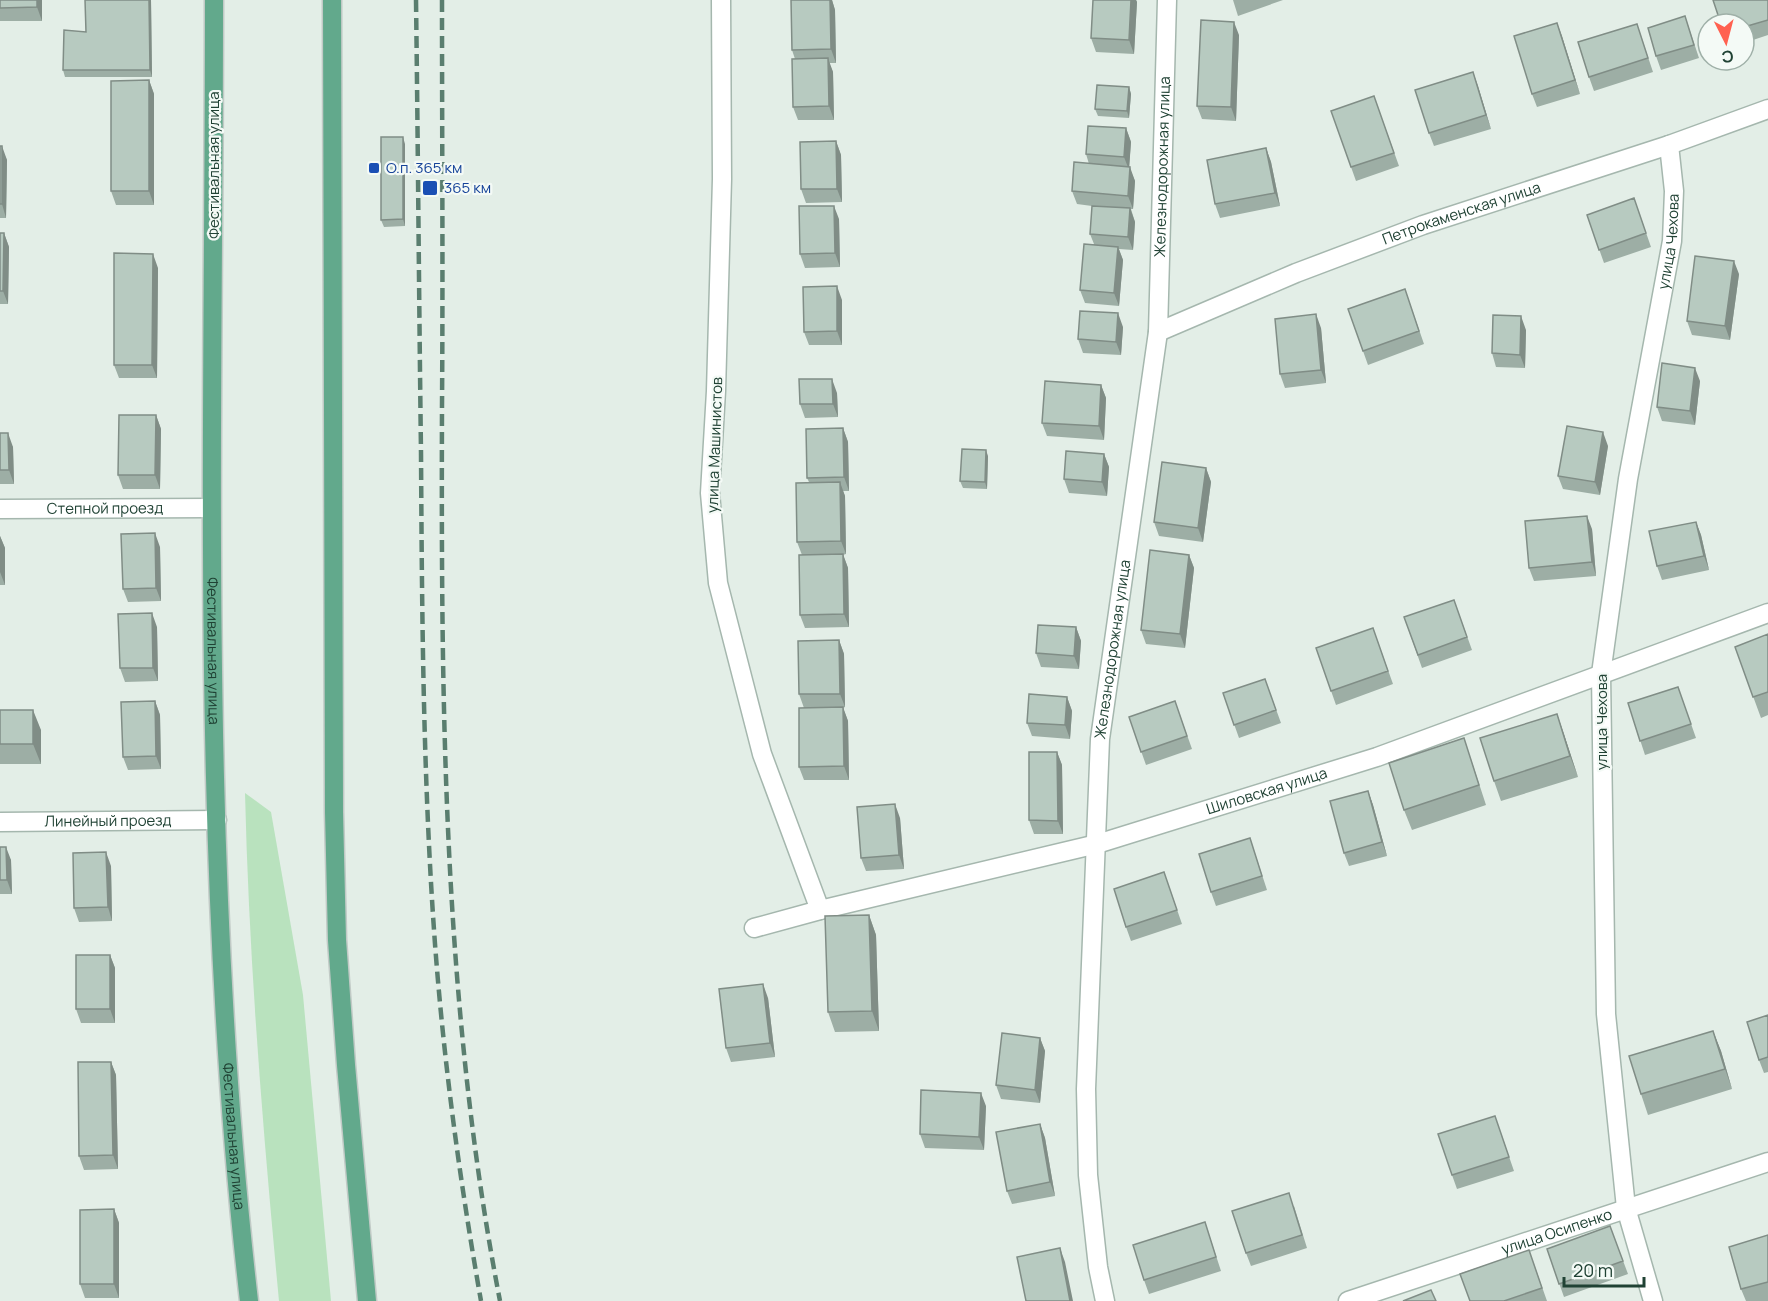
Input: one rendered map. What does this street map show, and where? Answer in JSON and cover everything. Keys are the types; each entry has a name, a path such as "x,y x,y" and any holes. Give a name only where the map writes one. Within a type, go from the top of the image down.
{"main road":[{"name":"Фестивальная улица","path":"214,0 211,508 217,820 229,1100 249,1301"},
{"path":"332,0 334,812 337,940 367,1301"}],"street":[{"name":"улица Машинистов","path":"721,0 723,168 717,379 710,493 718,583 762,754 820,910"},
{"name":"Железнодорожная улица","path":"1105,1301 1098,1267 1088,1175 1086,1089 1100,739 1158,332 1167,0"},
{"name":"Петрокаменская улица","path":"1158,332 1296,273 1423,225 1669,145 1768,109"},
{"name":"улица Чехова","path":"1653,1301 1626,1208 1606,1014 1601,674 1628,479 1672,241 1674,191 1669,145"},
{"name":"Степной проезд","path":"0,509 211,508"},
{"name":"Шиловская улица","path":"754,928 1097,844 1377,757 1768,613"},
{"name":"Линейный проезд","path":"0,822 217,820"},
{"name":"улица Осипенко","path":"1348,1301 1768,1162"}],"green space":[{"path":"245,793 271,812 303,995 331,1301 279,1301 258,1047"}],"building":[{"path":"0,0 37,0 37,7 0,8"},
{"path":"85,0 149,0 150,70 63,70 64,30 86,32"},
{"path":"791,0 830,0 831,49 792,50"},
{"path":"1093,0 1131,0 1129,40 1091,38"},
{"path":"1713,0 1768,0 1768,20 1756,24 1756,12 1717,12"},
{"path":"1685,16 1694,45 1656,56 1648,28"},
{"path":"1201,20 1234,22 1231,107 1197,106"},
{"path":"1557,23 1575,80 1532,94 1514,36"},
{"path":"1637,24 1648,58 1589,77 1578,42"},
{"path":"828,58 829,106 793,107 792,59"},
{"path":"1473,72 1486,115 1429,133 1415,90"},
{"path":"149,80 149,191 111,191 111,81"},
{"path":"1097,85 1129,87 1127,111 1095,109"},
{"path":"1374,96 1394,153 1351,167 1331,111"},
{"path":"1088,126 1126,128 1124,157 1086,154"},
{"path":"381,137 403,137 403,219 381,220"},
{"path":"836,141 837,189 801,189 800,142"},
{"path":"0,146 2,146 2,204 0,204"},
{"path":"1266,148 1275,193 1215,204 1207,160"},
{"path":"1074,162 1130,167 1128,196 1072,191"},
{"path":"1634,198 1646,233 1599,250 1587,215"},
{"path":"799,206 834,206 835,253 800,254"},
{"path":"1092,206 1130,208 1128,237 1090,234"},
{"path":"0,233 4,233 3,291 0,291"},
{"path":"1084,244 1118,247 1114,293 1080,290"},
{"path":"114,253 153,254 152,365 114,365"},
{"path":"1695,256 1734,261 1725,326 1687,321"},
{"path":"837,286 837,331 804,332 803,287"},
{"path":"1405,289 1419,331 1363,351 1348,309"},
{"path":"1080,311 1118,313 1116,342 1078,339"},
{"path":"1316,314 1321,370 1280,374 1275,319"},
{"path":"1493,315 1521,316 1520,355 1492,353"},
{"path":"1662,363 1695,368 1690,411 1657,407"},
{"path":"799,379 832,379 833,404 800,404"},
{"path":"1045,381 1101,385 1099,426 1042,423"},
{"path":"119,415 156,415 155,475 118,475"},
{"path":"1567,426 1603,432 1595,482 1558,476"},
{"path":"843,428 844,477 807,478 806,429"},
{"path":"0,433 8,433 9,470 0,470"},
{"path":"962,449 986,450 985,482 960,481"},
{"path":"1066,451 1104,454 1102,482 1064,479"},
{"path":"1162,462 1206,468 1198,528 1154,522"},
{"path":"840,482 841,541 797,542 796,483"},
{"path":"1587,516 1592,562 1529,568 1525,521"},
{"path":"1696,522 1704,556 1657,566 1649,531"},
{"path":"155,533 156,588 123,589 121,534"},
{"path":"1150,550 1189,555 1180,634 1141,630"},
{"path":"843,554 844,614 800,615 799,555"},
{"path":"1454,600 1467,637 1418,655 1404,617"},
{"path":"152,613 153,668 120,668 118,614"},
{"path":"1038,625 1076,627 1074,656 1036,653"},
{"path":"1373,628 1388,671 1331,691 1316,648"},
{"path":"1768,634 1768,692 1753,697 1735,647"},
{"path":"839,640 840,694 799,694 798,641"},
{"path":"1265,679 1276,710 1234,725 1223,693"},
{"path":"1678,687 1691,724 1640,741 1628,703"},
{"path":"1029,694 1067,697 1065,725 1027,723"},
{"path":"155,701 156,756 123,757 121,702"},
{"path":"1175,701 1187,736 1141,752 1129,717"},
{"path":"843,707 844,766 799,767 799,708"},
{"path":"0,710 33,710 33,744 0,744"},
{"path":"1557,714 1570,756 1494,781 1480,738"},
{"path":"1464,738 1479,785 1404,810 1389,763"},
{"path":"1029,752 1057,752 1058,821 1029,820"},
{"path":"1368,791 1382,842 1344,853 1330,801"},
{"path":"895,804 899,855 861,858 857,807"},
{"path":"1250,838 1262,876 1211,892 1199,854"},
{"path":"0,847 6,847 7,880 0,880"},
{"path":"106,852 108,907 74,908 73,853"},
{"path":"1164,872 1177,910 1126,927 1114,889"},
{"path":"869,915 872,1011 828,1012 825,916"},
{"path":"76,955 110,955 110,1009 76,1009"},
{"path":"763,984 770,1043 726,1048 719,989"},
{"path":"1768,1015 1768,1057 1759,1060 1747,1022"},
{"path":"1713,1031 1725,1069 1641,1094 1629,1056"},
{"path":"1002,1033 1040,1038 1035,1090 996,1085"},
{"path":"78,1062 111,1062 113,1155 79,1156"},
{"path":"921,1090 981,1093 979,1137 920,1134"},
{"path":"1495,1116 1509,1157 1452,1175 1438,1134"},
{"path":"1040,1124 1050,1182 1007,1191 996,1132"},
{"path":"1289,1193 1302,1235 1246,1253 1232,1211"},
{"path":"114,1209 114,1284 80,1284 80,1210"},
{"path":"1205,1222 1216,1257 1144,1280 1133,1245"},
{"path":"1610,1226 1623,1261 1559,1284 1547,1249"},
{"path":"1768,1235 1768,1282 1741,1289 1729,1247"},
{"path":"1060,1248 1070,1301 1026,1301 1017,1257"},
{"path":"1529,1250 1542,1288 1504,1301 1470,1301 1460,1274"},
{"path":"1431,1290 1436,1301 1403,1301"}],"railway":[{"path":"416,0 423,636 431,882 448,1078 466,1212 481,1301"},
{"path":"442,0 442,518 449,855 456,967 467,1079 481,1190 500,1301"}],"place":[{"name":"О.п. 365 км","path":"374,168"},
{"name":"365 км","path":"430,188"}]}
